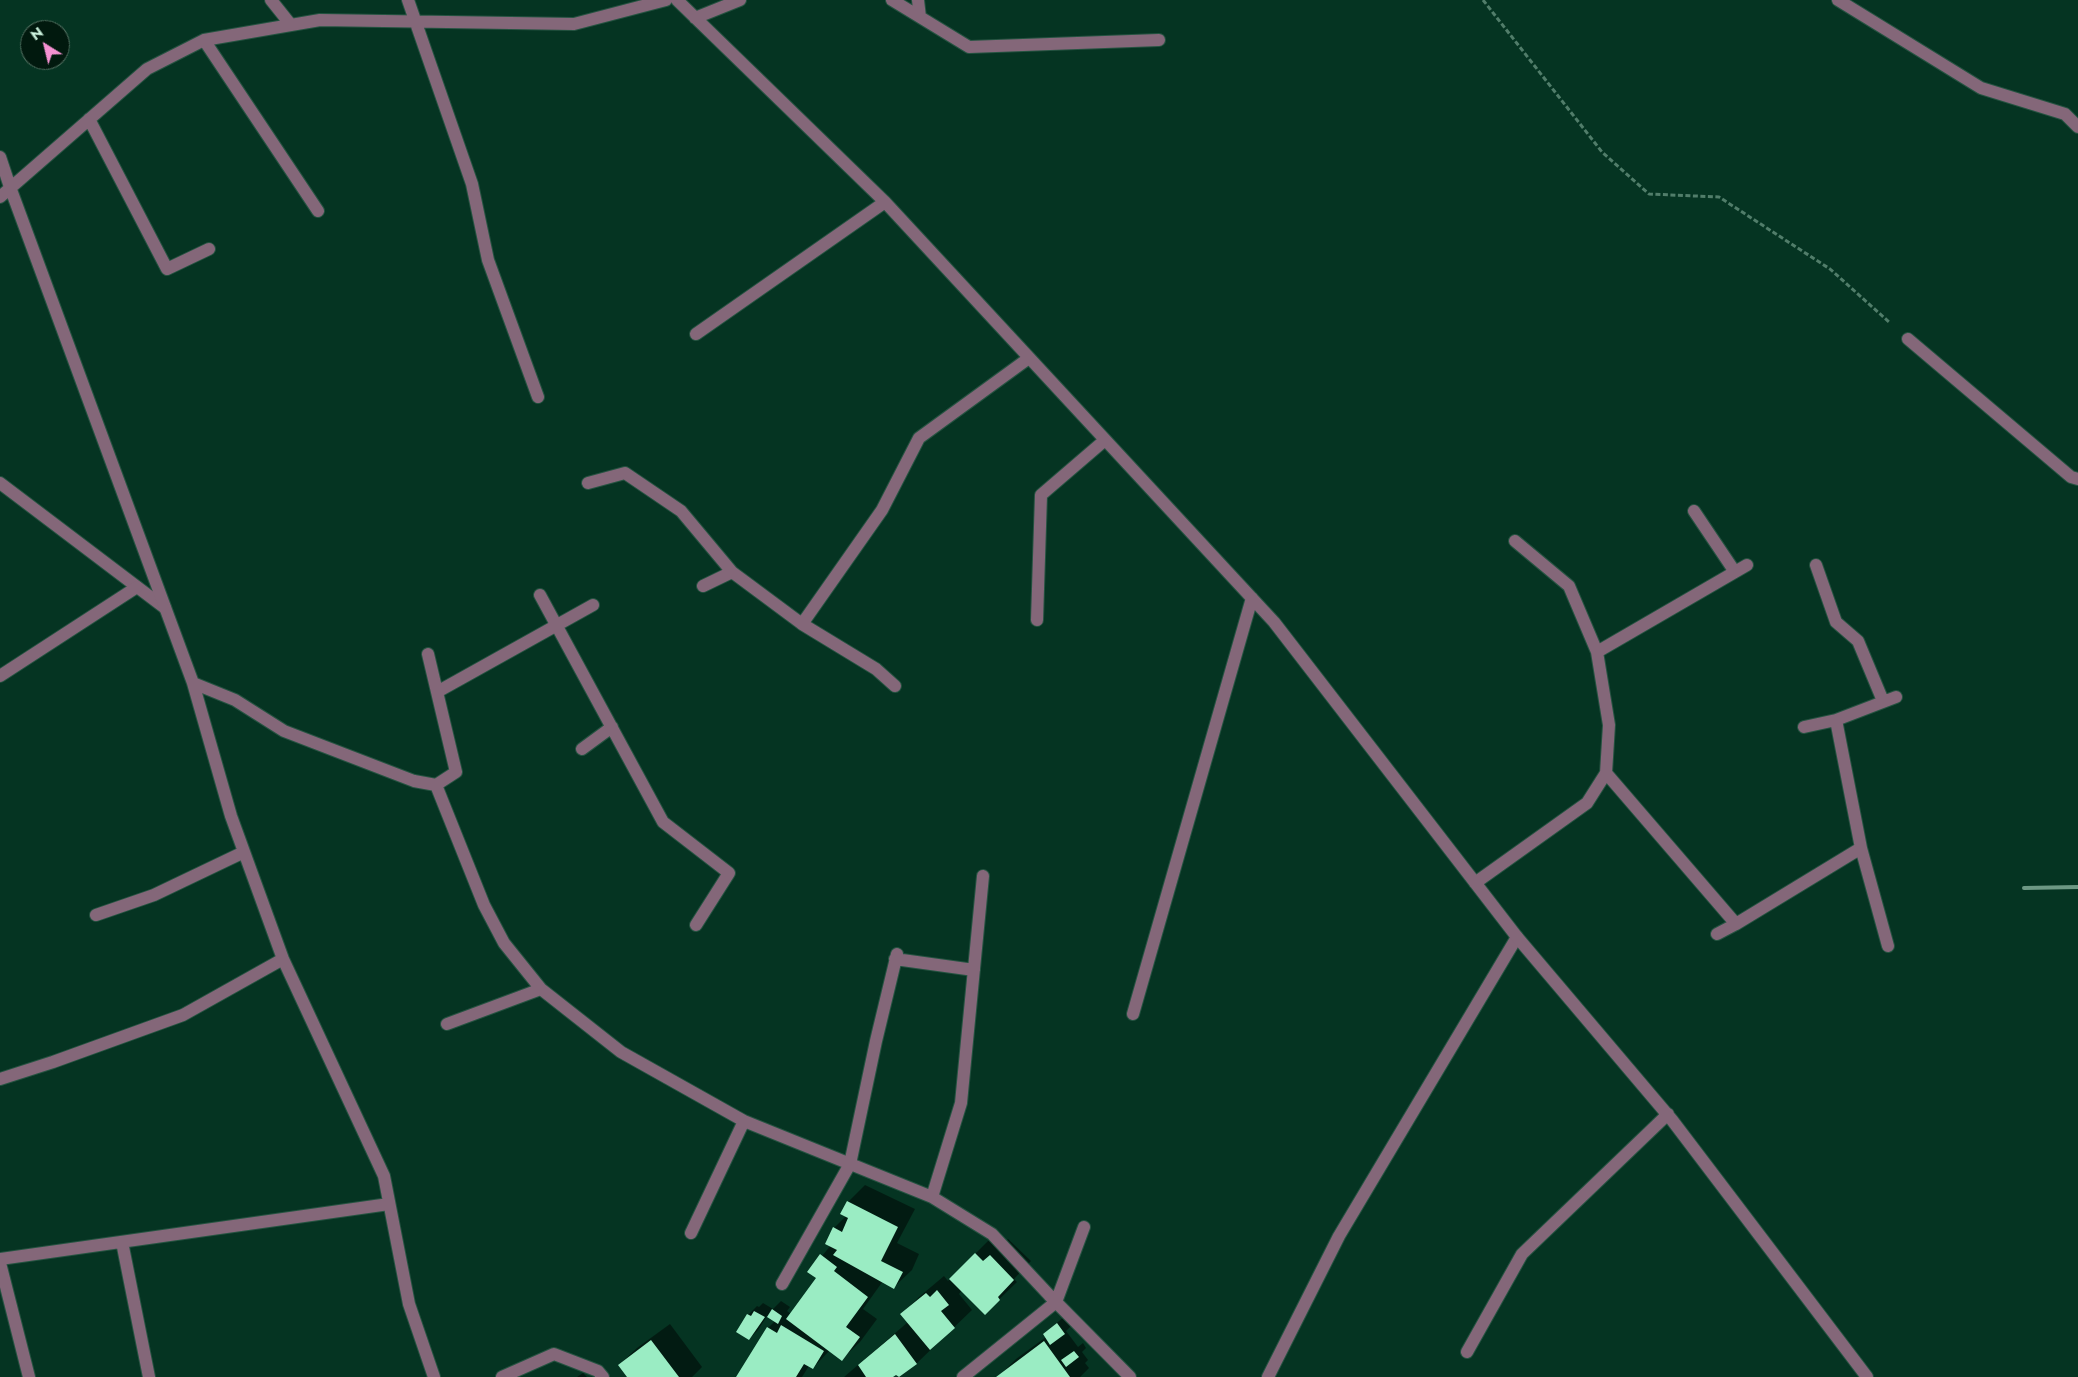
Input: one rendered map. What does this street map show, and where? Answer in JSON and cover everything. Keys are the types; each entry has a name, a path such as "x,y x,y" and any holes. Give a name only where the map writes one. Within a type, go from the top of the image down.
{"street":[{"path":"271,0 291,25"},
{"path":"408,0 472,184 488,260 538,398"},
{"path":"0,197 147,69 204,40 320,20 574,24 666,0"},
{"path":"677,0 885,202 1274,622 1517,937 1668,1114 1867,1377"},
{"path":"695,18 740,0"},
{"path":"892,0 969,47 1159,40"},
{"path":"918,0 920,17"},
{"path":"1838,0 1981,88 2065,114 2078,127"},
{"path":"204,40 318,211"},
{"path":"89,119 167,269 209,249"},
{"path":"0,157 193,683 231,816 284,959 384,1176 409,1304 434,1377"},
{"path":"696,334 885,202"},
{"path":"1908,339 2071,477 2078,479"},
{"path":"802,624 882,510 920,438 1029,358"},
{"path":"1037,620 1041,495 1104,440"},
{"path":"588,483 625,473 681,511 732,572 802,624 876,669 895,686"},
{"path":"0,483 165,608"},
{"path":"1694,511 1734,572"},
{"path":"1475,883 1587,803 1606,773 1609,725 1597,652 1569,586 1515,541"},
{"path":"1597,652 1747,565"},
{"path":"1816,565 1836,622 1858,641 1883,701"},
{"path":"703,586 732,572"},
{"path":"0,676 137,587"},
{"path":"540,595 558,625 663,822 729,873 696,925"},
{"path":"1133,1014 1252,598"},
{"path":"437,692 593,605"},
{"path":"193,683 235,700 284,731 414,781 436,785 456,772 428,654"},
{"path":"0,667 14,667"},
{"path":"1804,727 1836,720 1896,697"},
{"path":"1836,720 1861,848 1888,946"},
{"path":"582,749 612,726"},
{"path":"1606,773 1736,924"},
{"path":"436,785 484,905 504,943 541,989 621,1052 744,1122 932,1197 992,1234 1122,1374"},
{"path":"1716,934 1736,924 1861,848"},
{"path":"96,915 154,895 244,852"},
{"path":"932,1197 961,1103 983,876"},
{"path":"1268,1377 1339,1236 1517,937"},
{"path":"782,1284 850,1164 896,957 974,970"},
{"path":"0,1079 53,1062 182,1015 284,959"},
{"path":"447,1024 541,989"},
{"path":"1467,1352 1522,1254 1668,1114"},
{"path":"691,1233 744,1122"},
{"path":"0,1259 389,1204"},
{"path":"963,1377 1056,1302 1084,1226"},
{"path":"122,1242 149,1377"},
{"path":"0,1263 29,1377"},
{"path":"502,1377 554,1354 598,1371 603,1377"}],"path":[{"path":"1484,0 1602,152 1650,194 1719,197 1830,269 1908,339"}],"building":[{"path":"847,1201 898,1227 881,1261 903,1272 894,1289 833,1255 837,1250 825,1244 833,1227 842,1232 848,1218 840,1214"},
{"path":"975,1253 983,1261 990,1255 1014,1280 998,1297 1000,1300 985,1315 949,1279"},
{"path":"820,1254 837,1267 834,1271 868,1297 846,1327 860,1337 842,1361 786,1319 816,1278 807,1272"},
{"path":"937,1290 949,1305 941,1311 955,1328 930,1350 900,1314 926,1293 930,1297"},
{"path":"772,1309 782,1316 778,1324 767,1317"},
{"path":"754,1311 765,1317 749,1340 736,1332 747,1314 751,1316"},
{"path":"1057,1323 1065,1334 1050,1345 1043,1334"},
{"path":"781,1325 824,1351 813,1369 804,1364 796,1377 736,1377 767,1327 777,1333"},
{"path":"895,1334 917,1364 899,1377 896,1375 893,1377 866,1377 858,1365"},
{"path":"651,1340 679,1377 627,1377 618,1365"},
{"path":"1044,1341 1070,1377 996,1377"},
{"path":"1074,1351 1079,1357 1066,1367 1061,1360"}],"railway":[{"path":"2024,888 2078,887"}]}
